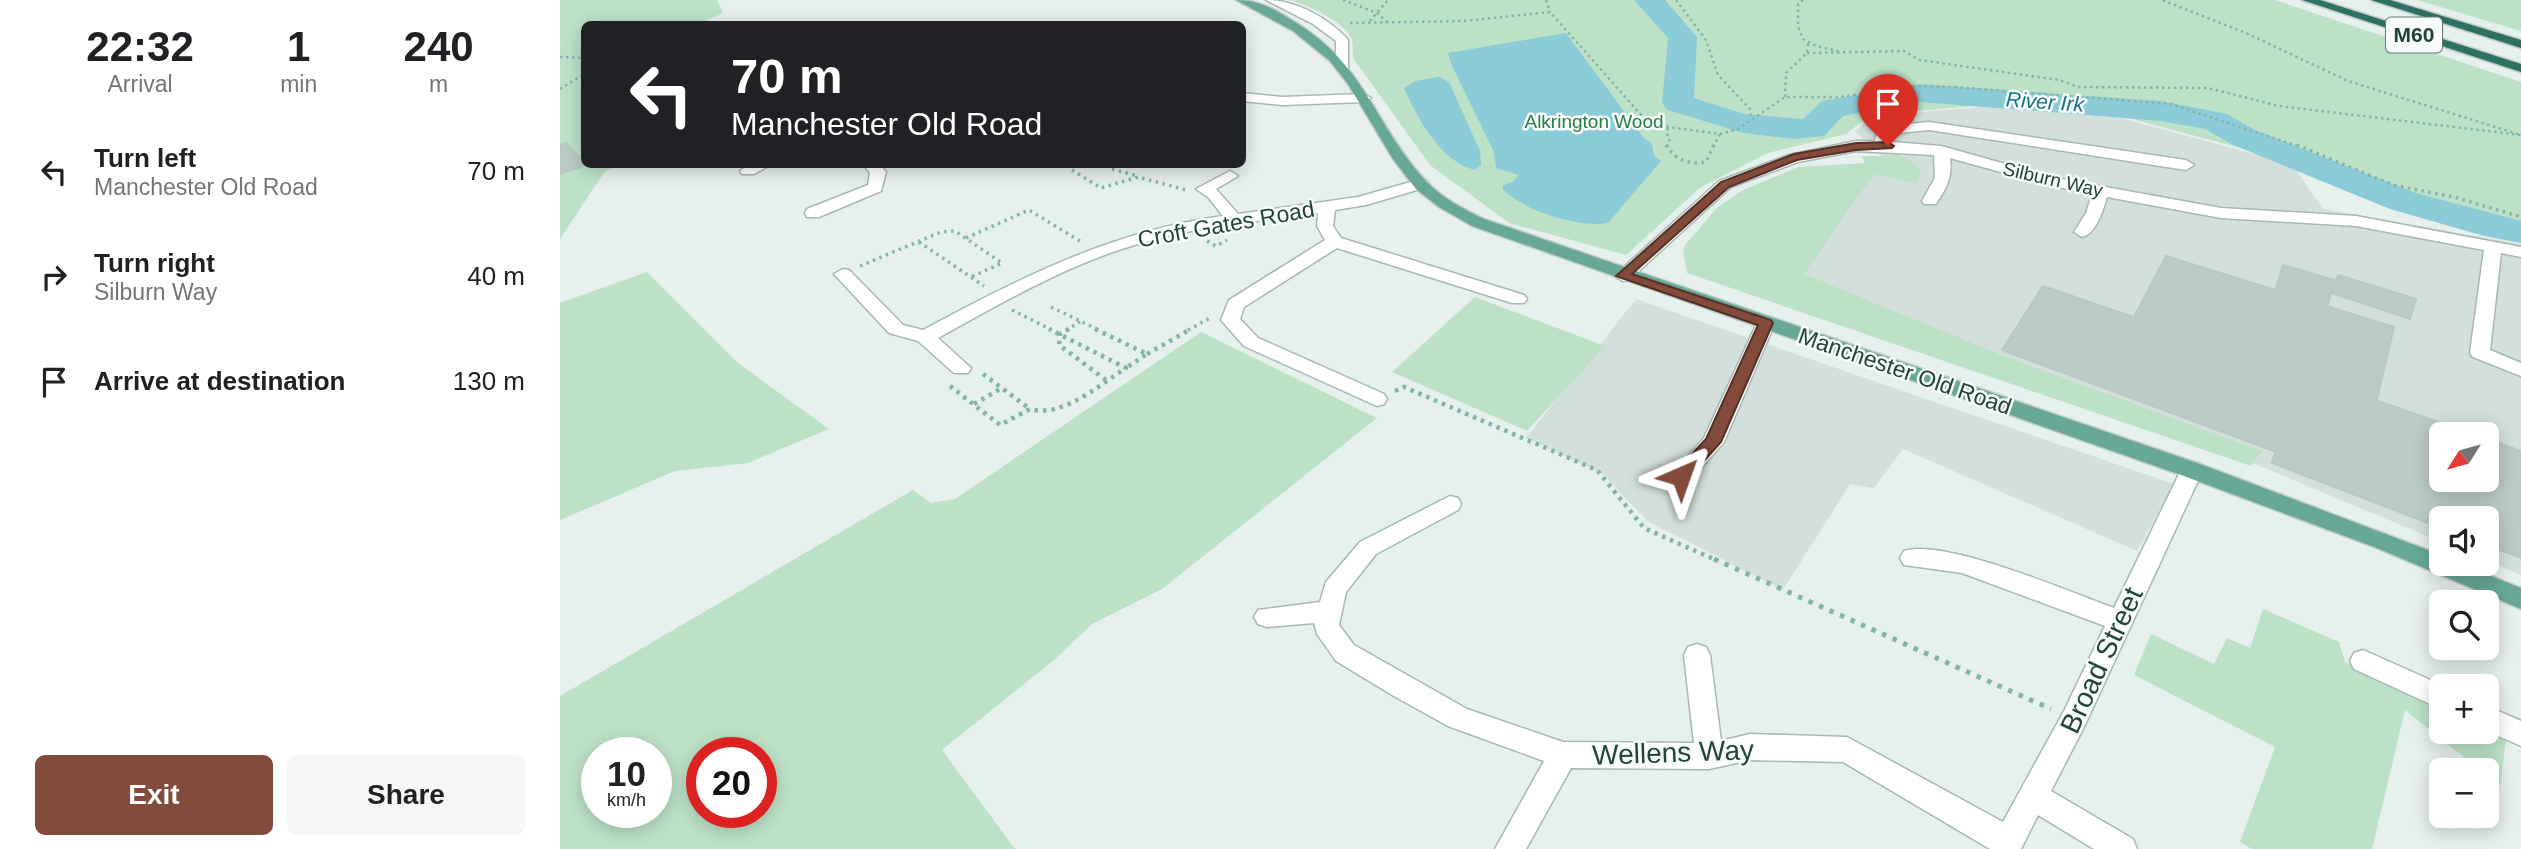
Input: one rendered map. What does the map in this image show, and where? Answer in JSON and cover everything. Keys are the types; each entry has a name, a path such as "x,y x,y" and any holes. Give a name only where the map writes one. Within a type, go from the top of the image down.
{"highway":[{"name":"M60","path":"2308,0 2521,68"},
{"name":"M60","path":"2378,0 2521,44"}],"main road":[{"name":"Manchester Old Road","path":"1242,0 1295,28 1328,52 1343,67 1421,184 1450,207 1486,226 1623,276 2192,470 2385,542 2521,599"}],"street":[{"path":"1272,0 1306,13 1327,26 1342,40 1343,67"},
{"path":"1246,97 1282,101 1364,98"},
{"path":"1888,146 1881,140 1883,130 1929,126 2186,165"},
{"name":"Silburn Way","path":"1623,276 1725,184 1794,158 1856,146 1941,151 2054,182 2221,213 2378,224 2521,252"},
{"path":"1930,201 1941,186 1945,168 1941,151"},
{"path":"748,171 755,168"},
{"path":"813,213 875,188 878,172 874,168"},
{"path":"1230,176 1204,189 1214,194 1234,219"},
{"name":"Croft Gates Road","path":"925,337 989,296 1118,244 1192,225 1360,202 1421,184"},
{"path":"2082,232 2094,213 2101,191"},
{"path":"1327,206 1325,226 1335,242 1518,299"},
{"path":"1335,242 1236,304 1230,320 1251,342 1377,399"},
{"path":"2493,246 2489,302 2480,354 2521,370"},
{"path":"843,274 896,329 925,337 961,368"},
{"path":"1681,476 1713,442 1766,323"},
{"name":"Broad Street","path":"2007,845 2074,719 2192,470"},
{"path":"1267,617 1330,611 1335,589 1368,548 1450,504"},
{"path":"1912,558 1964,564 2120,621"},
{"name":"Wellens Way","path":"1330,611 1326,627 1345,653 1458,718 1563,755 1709,756 1750,747 1847,750 2007,845"},
{"path":"1697,655 1709,756"},
{"path":"2363,662 2429,692"},
{"path":"2499,724 2521,734"},
{"path":"1510,849 1563,755"},
{"path":"2034,797 2122,849"}],"path":[{"path":"1343,0 1377,13 1387,22"},
{"path":"1388,0 1369,22 1464,21 1550,12"},
{"path":"1546,0 1550,12 1643,117 1668,127 1720,134 1738,129 1785,97 1841,97 1911,86 2170,104 2277,137 2393,185 2454,197 2521,217"},
{"path":"1676,0 1706,40 1717,75 1750,109 1751,119"},
{"path":"1803,0 1798,4 1795,29 1801,39 1819,48 1852,53"},
{"path":"2162,0 2246,33 2348,81 2520,134"},
{"path":"1785,97 1786,73 1807,53 1808,43"},
{"path":"1807,53 1904,51 1920,60 1956,68 2059,80 2078,86 2208,88 2279,106 2520,134"},
{"path":"560,57 581,58"},
{"path":"560,89 581,76"},
{"path":"560,83 569,83"},
{"path":"1668,127 1667,134 1670,139 1666,146 1674,156 1691,166 1706,162 1720,134"},
{"path":"1112,169 1195,192"},
{"path":"1072,170 1101,188 1138,177"},
{"path":"966,238 1029,210 1090,247"},
{"path":"843,274 941,232 955,231 1002,262 971,277"},
{"path":"919,242 984,286 989,296 1126,368"},
{"path":"1030,409 1000,425 940,379 969,364 1030,409 1036,412 1054,410 1236,304"},
{"path":"1051,307 1147,355"},
{"path":"1060,334 1080,322"},
{"path":"1060,334 1059,345 1106,380"},
{"path":"1377,399 1404,387 1597,470 1644,528 2074,719"},
{"path":"974,404 1002,388"}],"shaded area":[{"path":"1980,107 2120,118 2292,164 2323,209 2521,244 2521,575 2499,566 2499,506 2429,506 2429,537 2248,461 1777,303 1882,157 1855,131 1874,116"},
{"path":"1636,299 2174,484 2137,551 1903,449 1874,488 1850,484 1783,590 1647,521 1603,474 1526,438"}],"green space":[{"path":"560,0 717,0 723,13 705,21 581,21 581,168 612,168 605,171 560,239"},
{"name":"Alkrington Wood","path":"1290,0 2275,0 2521,82 2521,223 2117,115 1974,106 1870,115 1846,134 1768,153 1701,187 1626,255 1509,223 1430,165 1353,58 1352,40 1348,33 1325,15"},
{"path":"2417,0 2521,0 2521,31"},
{"path":"1894,153 1919,168 1920,178 1917,184 1876,174 1804,274 2001,355 2262,451 2251,466 1687,273 1683,251 1685,245 1717,208 1741,191 1798,167 1865,163 1862,156 1890,156"},
{"path":"647,272 738,363 829,429 748,463 675,471 560,520 560,303"},
{"path":"1475,297 1605,346 1527,431 1392,372"},
{"path":"1201,332 1377,418 1162,589 1092,624 1054,660 942,750 1015,849 560,849 560,696 913,490 931,503 955,499"},
{"path":"2263,609 2339,642 2345,662 2429,703 2429,729 2405,710 2372,849 2252,849 2240,842 2275,747 2134,675 2151,634 2214,664 2227,638 2250,648"},
{"path":"2499,737 2506,740 2500,785 2499,758 2465,758 2448,744 2499,744"}],"water":[{"path":"1566,33 1643,137 1652,144 1654,156 1661,161 1608,223 1582,223 1552,216 1524,204 1503,189 1503,185 1512,182 1519,175 1496,168 1494,152 1448,53"},
{"path":"1439,77 1449,82 1480,151 1481,165 1475,170 1451,158 1441,148 1423,125 1404,88 1415,81"}],"building":[{"path":"566,143 581,159 581,167 560,174 560,145"},
{"path":"2166,256 2394,327 2377,400 2134,317"},
{"path":"2283,265 2334,280 2328,304 2276,288"},
{"path":"2338,275 2416,299 2410,319 2331,293"},
{"path":"2043,286 2300,374 2276,452 2002,350"},
{"path":"2300,374 2438,422 2429,422 2429,492 2499,492 2499,443 2521,451 2521,558 2499,550 2499,506 2429,506 2429,523 2272,463"}],"waterway":[{"name":"River Irk","path":"1648,0 1662,11 1683,37 1678,103 1728,120 1775,128 1812,129 1833,108 1920,93 2161,111 2215,121 2243,137 2403,201 2497,228 2521,232"}],"route":[{"path":"1681,476 1713,442 1766,323 1623,276 1725,184 1794,158 1856,146 1888,146"}]}
